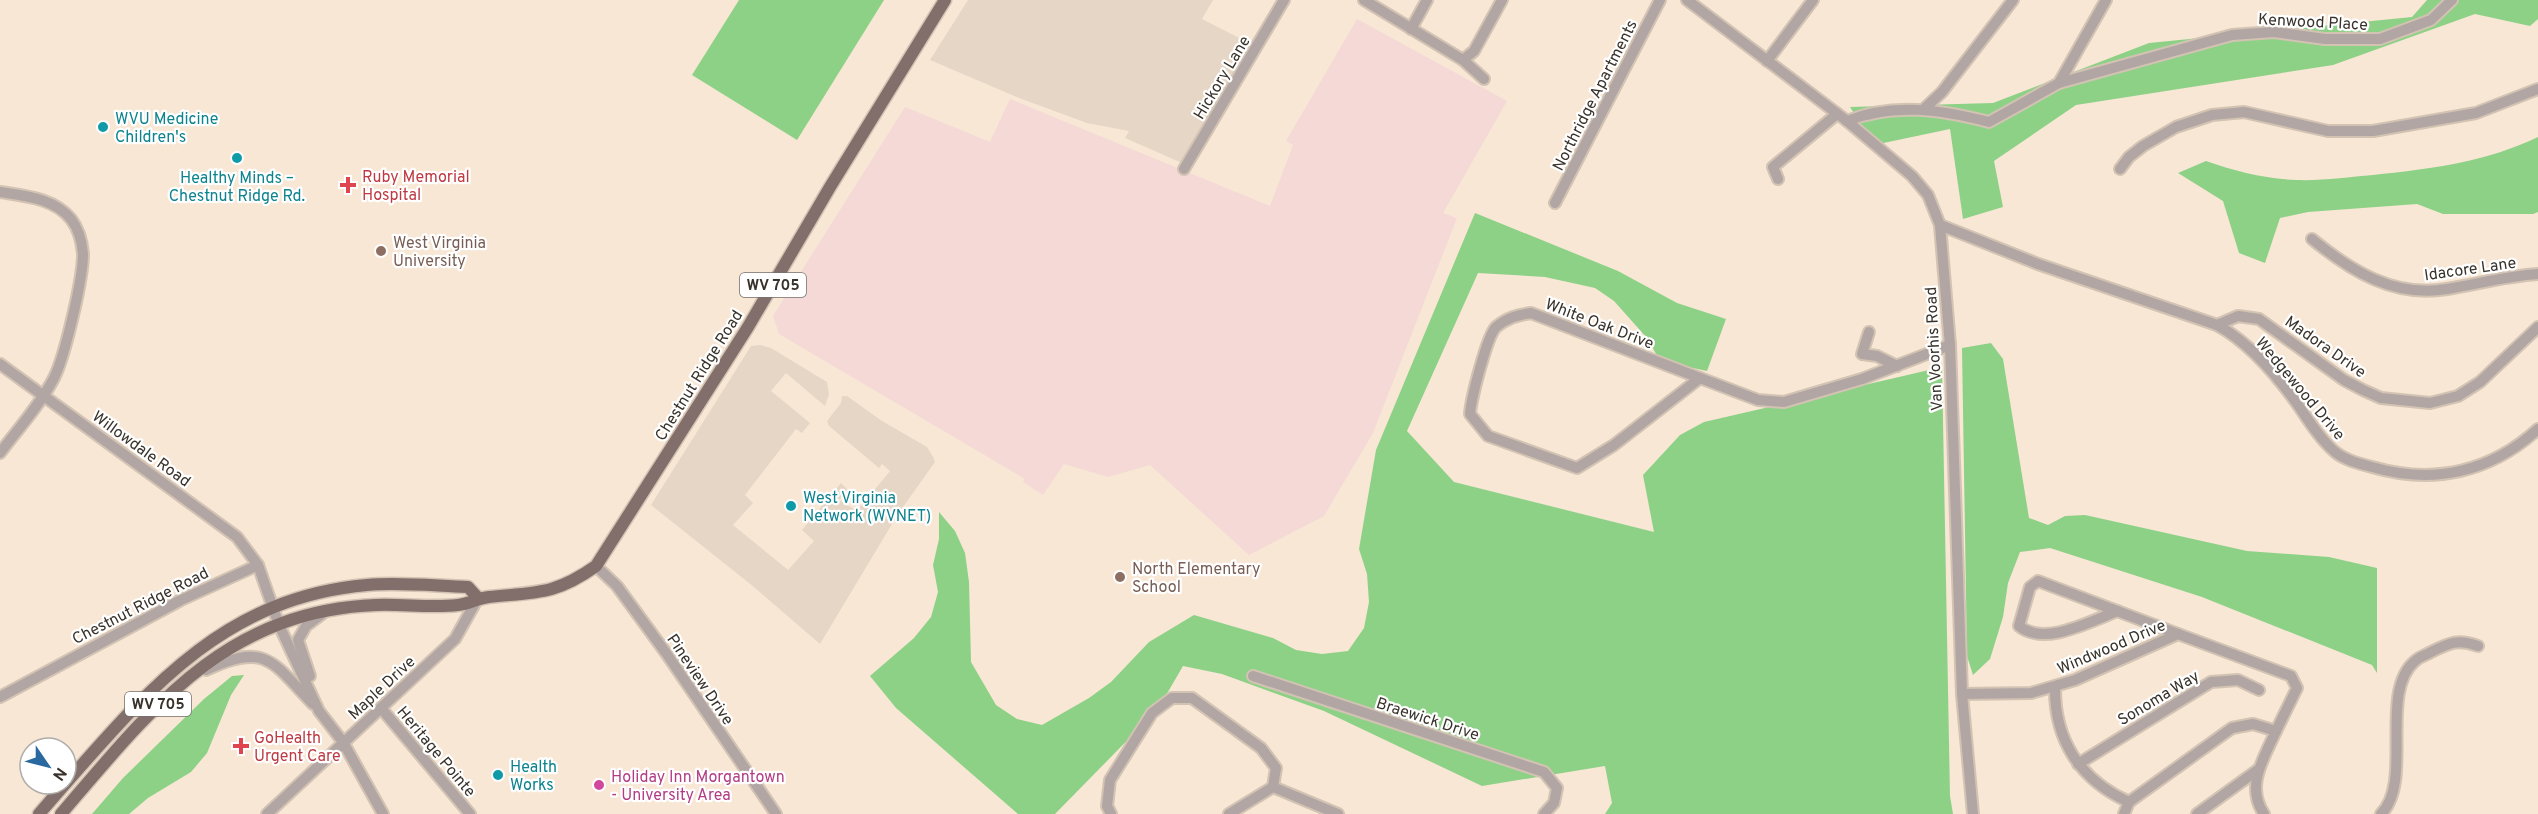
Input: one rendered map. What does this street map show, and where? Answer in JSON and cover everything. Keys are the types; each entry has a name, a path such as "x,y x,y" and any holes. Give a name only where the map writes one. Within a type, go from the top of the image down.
{"main road":[{"name":"Chestnut Ridge Road","path":"279,625 325,613 374,605 460,605 478,598 556,589 573,583 596,566 748,327 836,177 945,0"},
{"name":"WV 705","path":"78,770 140,699 169,673 214,639 273,607 328,590 369,585 468,587 478,598"},
{"name":"WV 705","path":"61,814 156,706 182,682 235,644 279,625"},
{"name":"WV 705","path":"39,814 55,796"}],"street":[{"name":"Hickory Lane","path":"1184,169 1284,0"},
{"path":"1364,0 1463,60 1484,79"},
{"path":"1411,29 1427,0"},
{"path":"1463,60 1473,51 1502,0"},
{"name":"Northridge Apartments","path":"1555,203 1660,0"},
{"name":"Van Voorhis Road","path":"1688,0 1847,121 1912,176 1928,195 1940,225 1950,345 1962,694 1973,814"},
{"path":"1767,61 1813,0"},
{"path":"1924,109 1942,92 2013,0"},
{"path":"2059,83 2106,0"},
{"name":"Kenwood Place","path":"1847,121 1869,113 1924,109 1989,122 2059,83 2232,35 2274,32 2325,39 2380,39 2431,20 2452,0"},
{"path":"2120,169 2129,157 2143,146 2176,127 2212,115 2244,112 2328,131 2373,131 2476,113 2538,89"},
{"path":"1778,179 1773,167 1837,114"},
{"path":"0,192 48,202 71,219 81,238 82,270 54,377 0,453"},
{"name":"Wedgewood Drive","path":"1940,225 2038,264 2217,325 2232,333 2252,350 2284,386 2326,443 2337,454 2359,464 2406,475 2422,476 2460,471 2501,458 2538,429"},
{"name":"Idacore Lane","path":"2313,239 2357,273 2384,284 2417,290 2445,290 2504,276 2538,274"},
{"name":"White Oak Drive","path":"1700,378 1614,445 1577,468 1488,436 1470,414 1472,396 1494,329 1512,316 1531,313 1758,400 1784,402 1862,380 1950,345"},
{"name":"Madora Drive","path":"2217,325 2238,316 2259,320 2344,380 2363,390 2381,398 2430,403 2458,396 2480,382 2538,327"},
{"path":"1869,332 1862,354 1877,356 1897,366"},
{"name":"Willowdale Road","path":"0,364 237,537 258,566"},
{"path":"258,566 279,625 320,711"},
{"name":"Chestnut Ridge Road","path":"0,698 181,600 258,566"},
{"name":"Pineview Drive","path":"596,566 616,586 666,653 776,814"},
{"path":"2118,611 2049,636 2028,633 2019,626 2030,587 2038,581 2118,611 2178,634"},
{"name":"Maple Drive","path":"267,814 455,639 478,598"},
{"path":"320,711 298,640 306,626 325,613"},
{"name":"Windwood Drive","path":"1962,694 2031,693 2075,680 2178,634 2291,676 2297,688 2260,769 2256,793 2264,814"},
{"path":"2381,814 2392,795 2398,698 2407,670 2415,660 2461,640 2478,646"},
{"path":"182,682 228,659 257,656 274,664 320,711 344,742 383,814"},
{"name":"Braewick Drive","path":"1253,676 1544,772 1557,788 1554,803 1544,814"},
{"name":"Sonoma Way","path":"2078,764 2211,682 2238,680 2259,690"},
{"name":"Windwood Drive","path":"2055,686 2059,726 2078,764 2101,787 2129,802"},
{"path":"1111,814 1107,806 1110,780 1152,712 1172,698 1192,698 1261,747 1276,768 1273,787 1229,814"},
{"name":"Heritage Pointe","path":"381,708 470,814"},
{"path":"2124,814 2129,802 2232,728 2253,724 2276,731"},
{"path":"2196,814 2260,769"},
{"path":"1273,787 1338,814"}],"shaded area":[{"path":"968,0 1213,0 1202,19 1253,45 1182,163 1125,138 1129,131 1087,123 1019,98 930,60"},
{"path":"1357,19 1507,101 1443,213 1457,218 1373,433 1324,516 1249,555 1150,465 1108,477 1064,464 1043,495 1023,482 1025,479 779,334 773,316 905,107 990,142 1010,99 1270,206 1293,145 1286,141"},
{"path":"760,345 771,348 827,382 829,394 825,406 786,373 771,391 810,423 802,433 796,429 745,495 753,503 733,525 788,570 814,541 802,530 841,483 847,489 839,500 857,511 890,471 882,464 879,468 829,426 827,421 841,403 842,396 847,396 882,421 927,447 935,462 898,514 820,644 754,587 651,505 751,346"}],"green space":[{"path":"739,0 884,0 797,140 692,75"},
{"path":"2427,0 2538,0 2538,19 2530,26 2475,14 2333,65 2076,105 1994,161 2003,207 1963,219 1950,129 1874,145 1850,107 1993,103 2149,43 2412,17"},
{"path":"2538,137 2538,212 2533,214 2443,214 2417,204 2308,212 2280,218 2265,263 2239,253 2223,201 2178,173 2206,161 2250,174 2296,180 2373,175 2457,163 2498,153"},
{"path":"1475,213 1618,271 1677,303 1726,319 1707,371 1660,361 1647,338 1614,301 1595,288 1545,277 1478,273 1407,431 1454,482 1654,532 1643,475 1680,435 1704,422 1942,367 1950,796 1953,814 1605,814 1612,803 1605,766 1482,786 1324,711 1222,674 1183,666 1158,709 1055,814 1018,814 896,708 870,676 914,638 931,617 938,592 933,565 939,539 939,512 955,531 965,553 969,582 971,662 996,705 1017,719 1042,725 1089,698 1111,682 1149,642 1194,615 1273,638 1296,650 1322,654 1348,651 1364,628 1369,602 1367,574 1359,549 1376,450"},
{"path":"1991,343 2003,359 2029,518 2048,525 2065,516 2085,515 2247,551 2329,557 2377,568 2377,673 2372,665 2202,597 2050,548 2020,552 2008,583 2003,617 1990,659 1973,675 1967,656 1962,348"},
{"path":"244,675 231,695 207,753 191,772 148,798 129,814 92,814 123,778 204,699 232,676"}],"place":[{"name":"WVU Medicine Children's","path":"103,127"},
{"name":"Healthy Minds – Chestnut Ridge Rd.","path":"237,158"},
{"name":"Ruby Memorial Hospital","path":"348,185"},
{"name":"West Virginia University","path":"381,251"},
{"name":"West Virginia Network (WVNET)","path":"791,506"},
{"name":"North Elementary School","path":"1120,577"},
{"name":"GoHealth Urgent Care","path":"241,746"},
{"name":"Health Works","path":"498,775"},
{"name":"Holiday Inn Morgantown - University Area","path":"599,785"}]}
